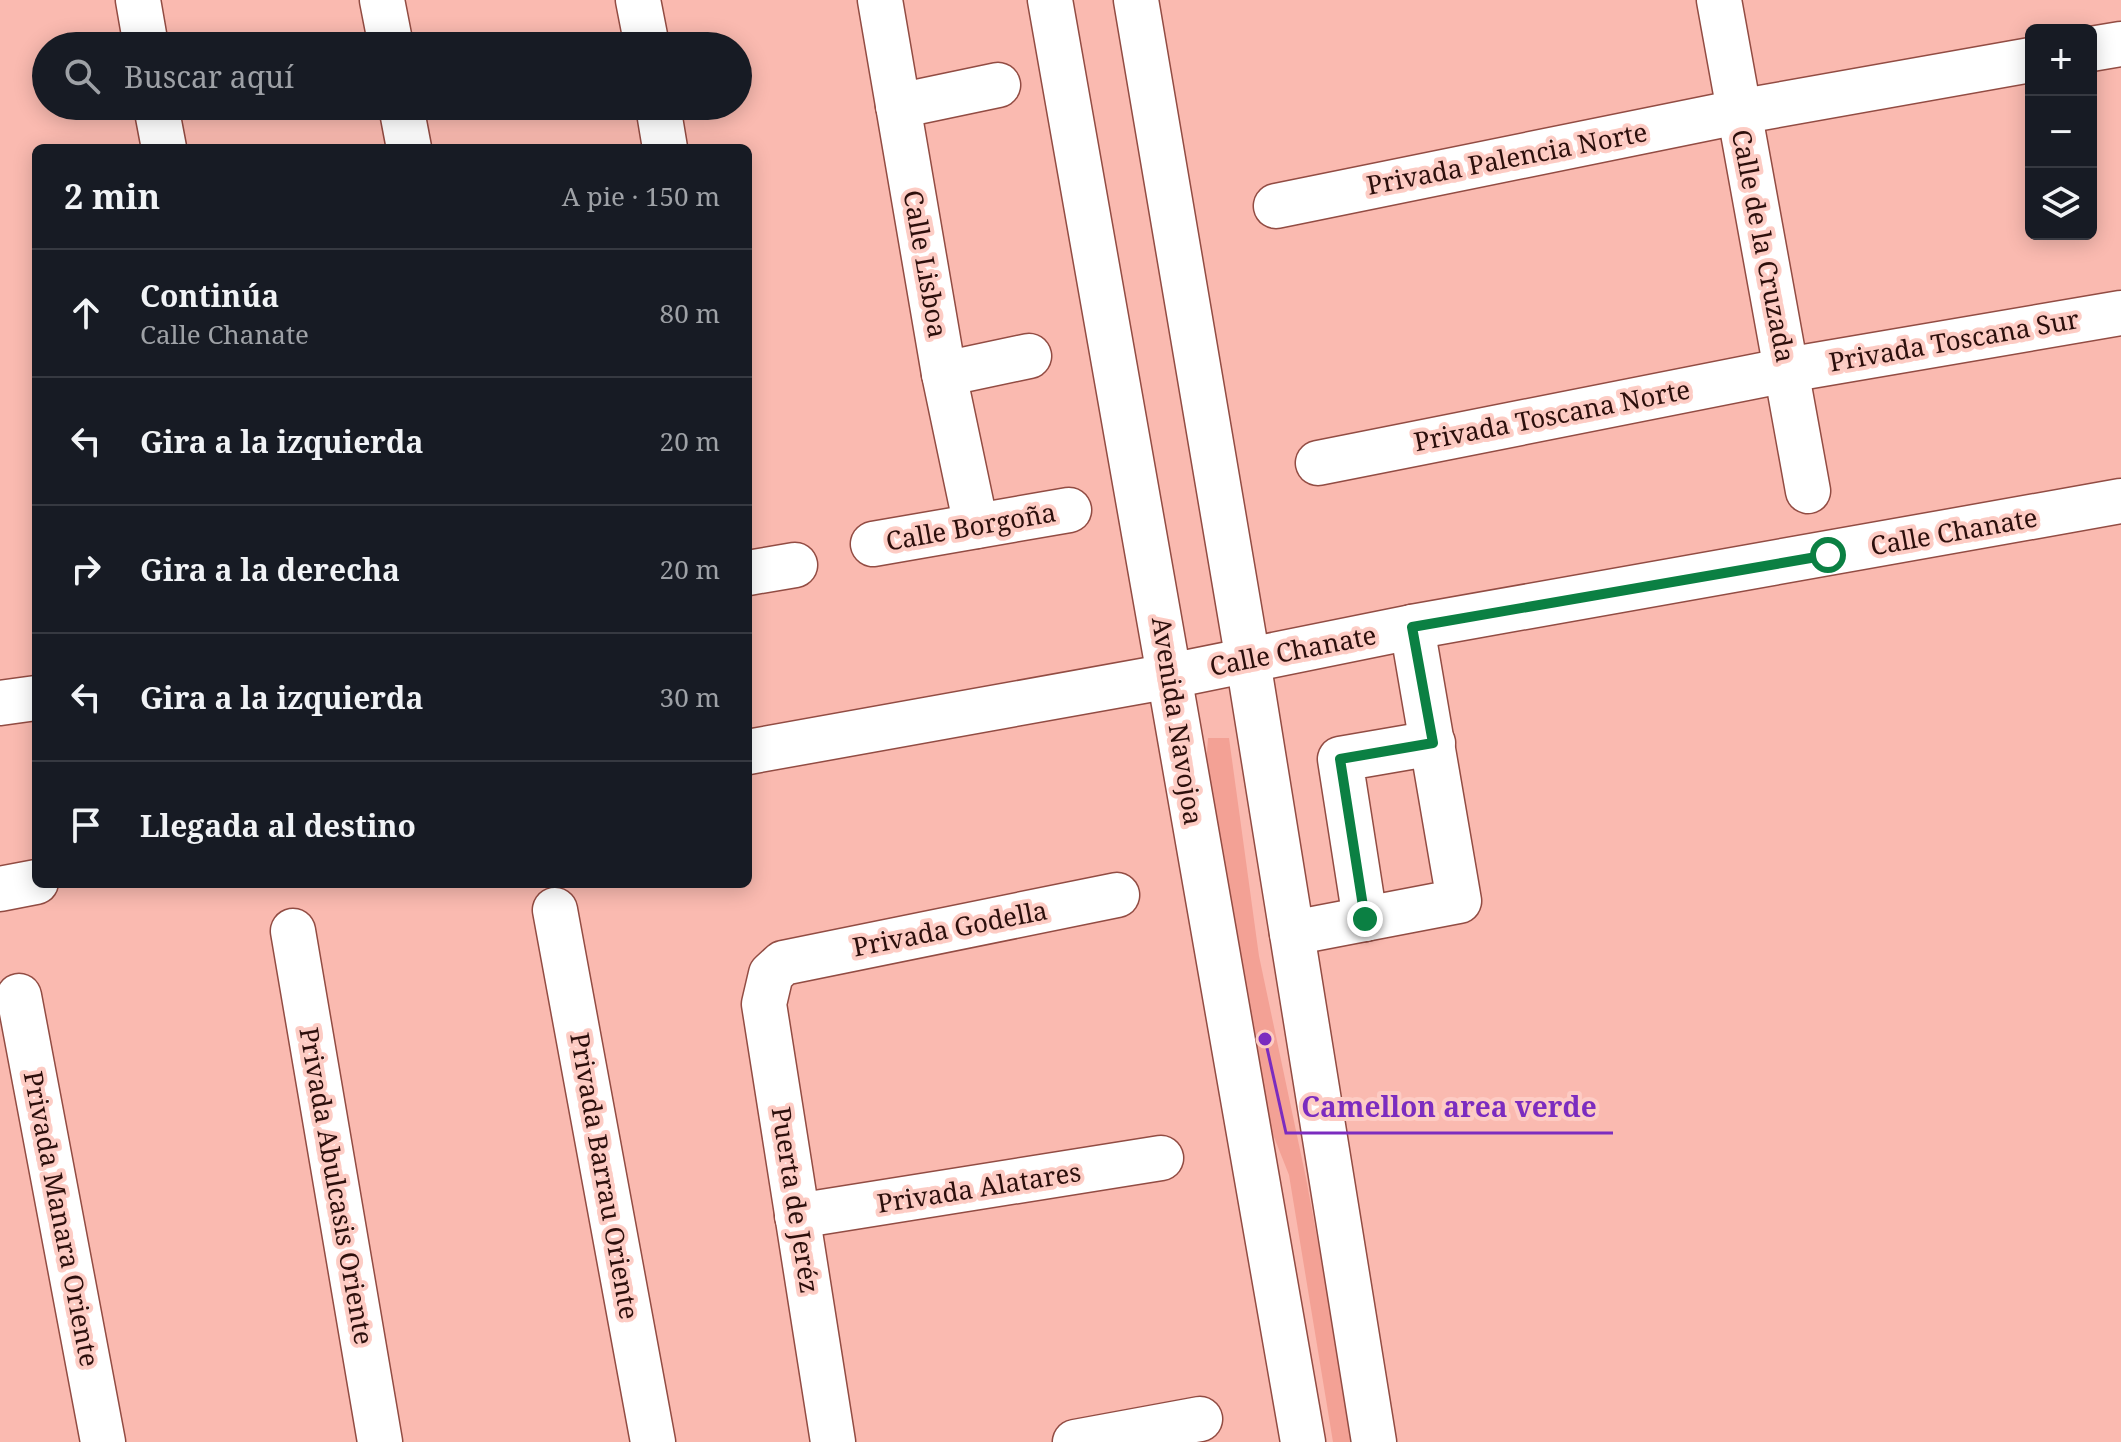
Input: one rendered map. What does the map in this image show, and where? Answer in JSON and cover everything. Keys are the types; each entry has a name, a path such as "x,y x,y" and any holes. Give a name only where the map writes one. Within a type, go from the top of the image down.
{"street":[{"path":"138,0 144,32"},
{"path":"382,0 388,32"},
{"path":"638,0 644,32"},
{"name":"Calle Lisboa","path":"880,0 944,374 976,526"},
{"name":"Avenida Navojoa","path":"1050,0 1303,1442"},
{"path":"1136,0 1248,661 1374,1442"},
{"name":"Calle de la Cruzada","path":"1719,0 1808,491"},
{"path":"2097,48 2121,44"},
{"name":"Privada Palencia Norte","path":"1276,206 1738,112 2025,61"},
{"path":"898,106 998,85"},
{"path":"159,120 163,144"},
{"path":"404,120 408,144"},
{"path":"660,120 664,144"},
{"name":"Privada Toscana Sur","path":"1787,370 2121,313"},
{"path":"944,374 1029,356"},
{"name":"Privada Toscana Norte","path":"1318,463 1787,370"},
{"name":"Calle Chanate","path":"752,751 1170,676 1412,627 2121,501"},
{"name":"Calle Borgoña","path":"873,544 1069,510"},
{"path":"752,572 795,565"},
{"path":"1292,933 1459,901 1412,627"},
{"path":"1365,919 1340,759 1433,743"},
{"path":"0,889 32,883"},
{"name":"Privada Godella","path":"783,963 1117,895"},
{"name":"Privada Barrau Oriente","path":"555,910 653,1442"},
{"name":"Privada Abulcasis Oriente","path":"293,931 380,1442"},
{"name":"Puerta de Jeréz","path":"783,963 771,974 764,1004 833,1442"},
{"name":"Privada Manara Oriente","path":"19,996 103,1442"},
{"name":"Privada Alatares","path":"797,1216 1161,1158"},
{"path":"1075,1442 1200,1419"}],"shaded area":[{"path":"1208,738 1229,738 1259,956 1306,1178 1355,1442 1333,1442 1289,1175 1268,1122 1206,765"}],"place":[{"name":"Camellon area verde","path":"1265,1039"}],"route":[{"path":"1365,919 1340,759 1433,743 1412,627 1828,555"}]}
